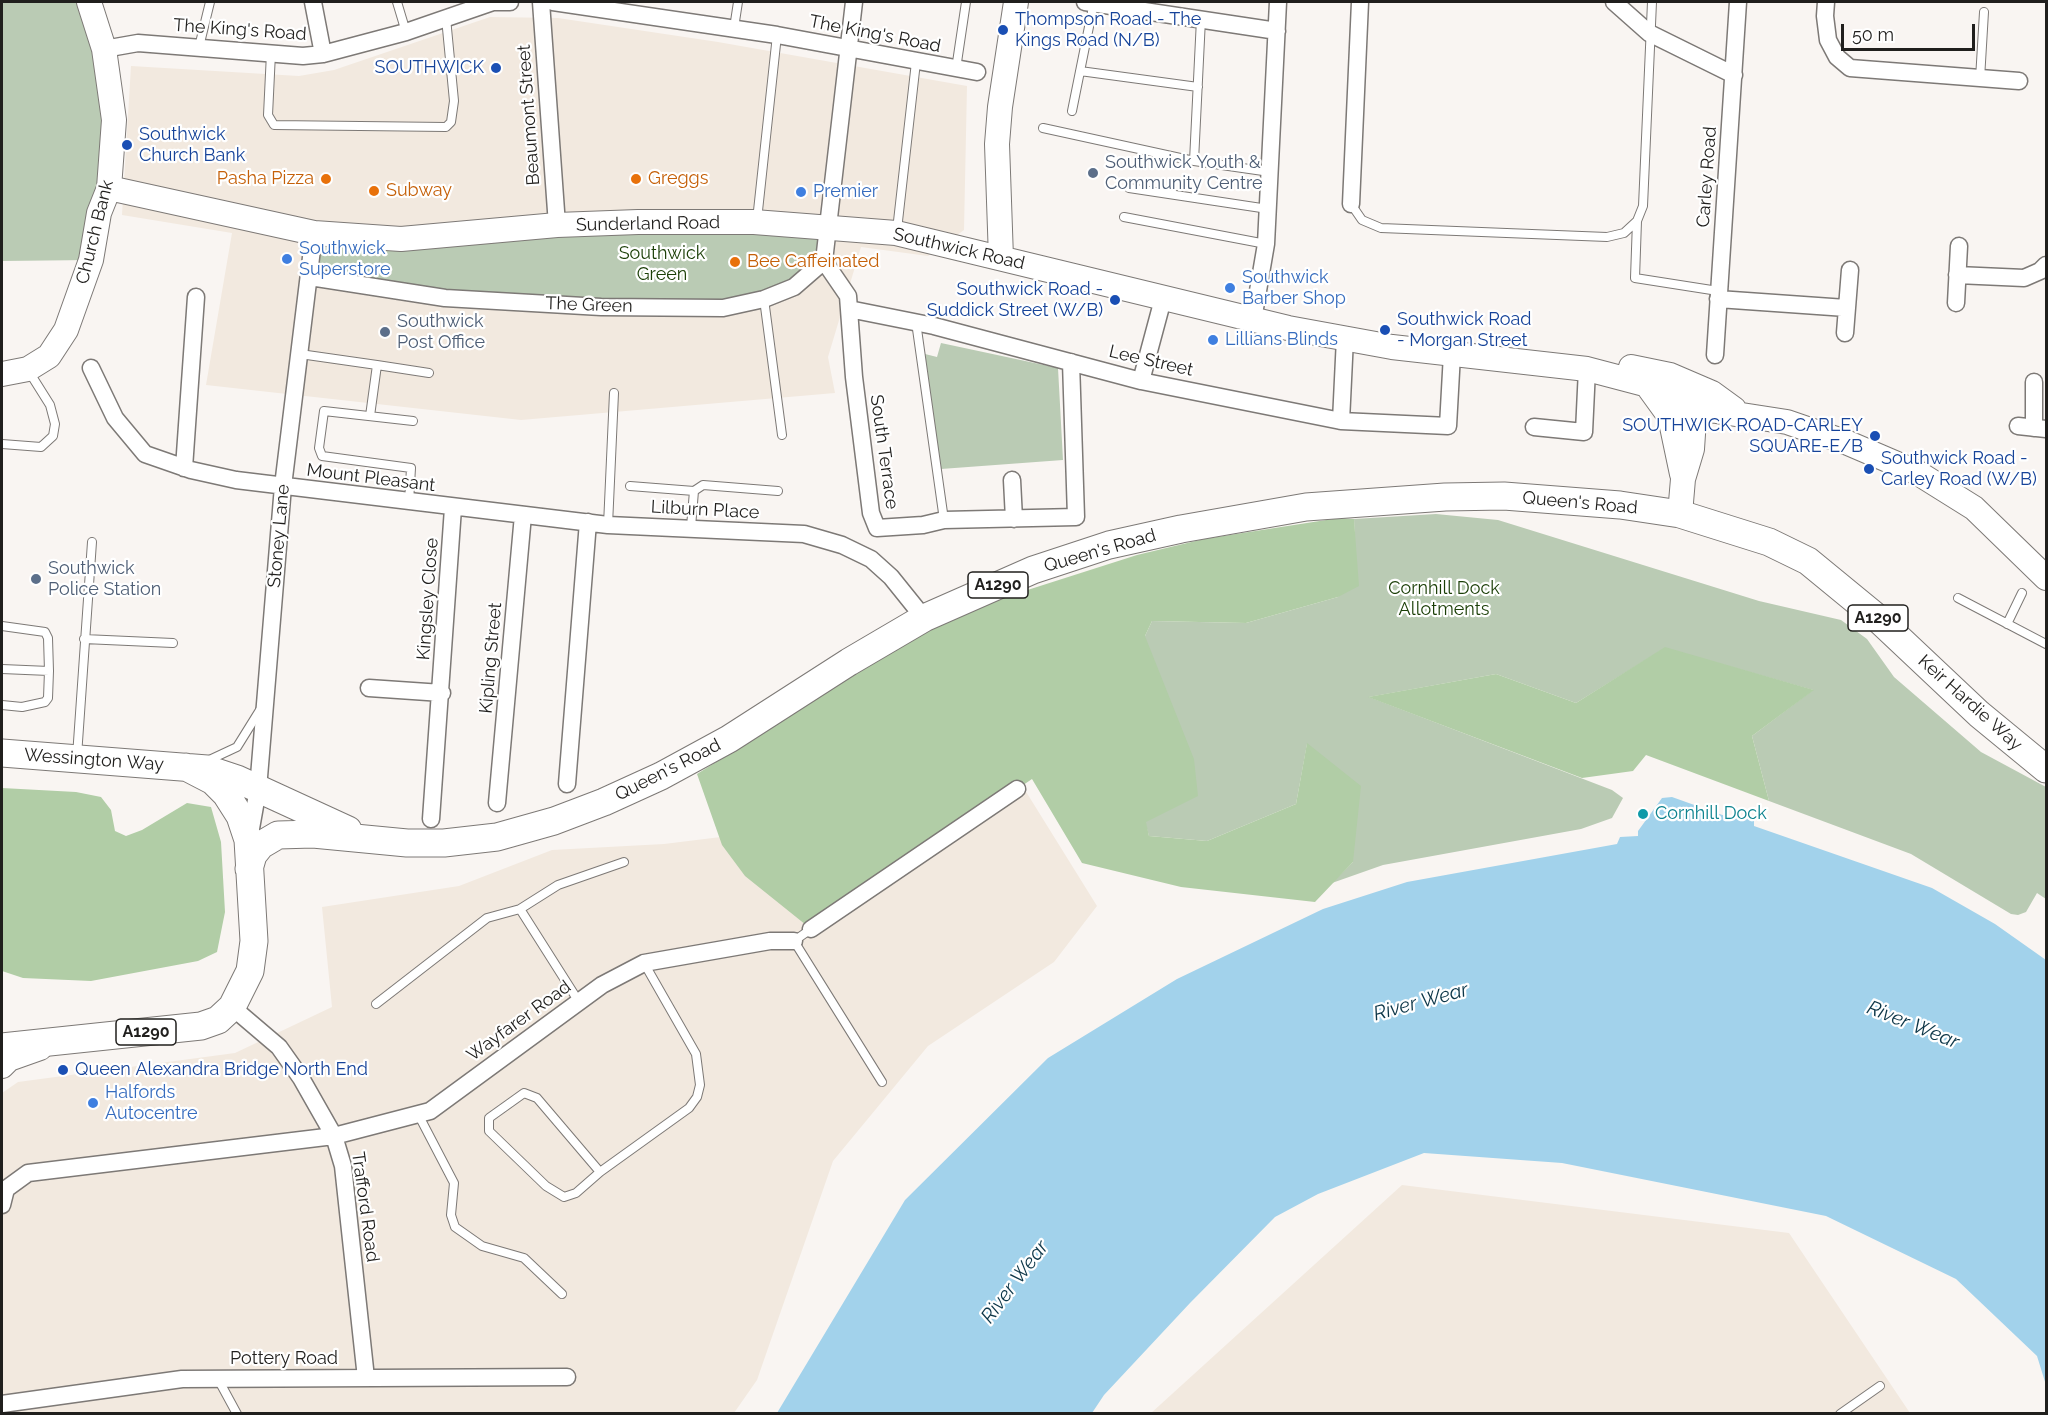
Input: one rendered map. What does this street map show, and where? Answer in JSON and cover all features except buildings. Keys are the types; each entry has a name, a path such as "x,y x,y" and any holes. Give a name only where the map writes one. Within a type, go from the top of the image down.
{"main road":[{"name":"Queen's Road","path":"366,838 407,843 444,843 497,837 554,821 604,802 661,776 729,739 849,662 924,618 1033,570 1109,545 1181,529 1306,507 1445,497 1504,496 1569,500 1680,514"},
{"name":"Keir Hardie Way","path":"1680,514 1759,539 1808,561 1875,616 1979,714 2046,769"},
{"name":"Wessington Way","path":"2,753 186,767"},
{"name":"A1290","path":"186,767 207,769 237,778 366,838"},
{"name":"A1290","path":"2,1047 201,1026 218,1020 232,1006 250,971 253,951 249,840 240,816 226,794 213,781 186,767"},
{"name":"A1290","path":"249,869 253,855 261,845 278,835 366,838"}],"street":[{"name":"Church Bank","path":"2,374 28,369 49,356 66,330 91,260 99,213 110,188 114,120 104,49 89,2"},
{"path":"313,2 323,54"},
{"name":"The King's Road","path":"104,49 138,43 303,56 323,54 406,32 493,2 510,2"},
{"name":"Beaumont Street","path":"541,2 557,225"},
{"name":"The King's Road","path":"553,2 850,47 916,62 977,72"},
{"path":"824,261 854,2"},
{"path":"1001,258 997,144 1000,107 1016,2"},
{"path":"1091,2 1277,31"},
{"path":"1253,320 1266,244 1278,2"},
{"path":"1351,204 1360,2"},
{"path":"1614,2 1649,33 1734,75"},
{"name":"Carley Road","path":"1716,355 1738,2"},
{"path":"1826,2 1828,40 1838,57 1850,68 2019,81"},
{"path":"110,188 314,232"},
{"name":"Sunderland Road","path":"314,232 401,239 557,225 756,223 827,228"},
{"name":"Southwick Road","path":"827,228 896,233 1163,299 1345,338 1452,354 1587,369"},
{"name":"Stoney Lane","path":"249,840 258,789 283,486 314,232"},
{"path":"1956,303 1959,246"},
{"name":"The Green","path":"310,277 445,298 601,307 723,308 764,299 794,287 824,261"},
{"name":"South Terrace","path":"824,261 848,296 854,376 871,513 877,528 944,520 1076,517 1071,362"},
{"path":"1957,275 2024,278 2040,271 2046,265"},
{"path":"1845,333 1850,270"},
{"path":"1718,295 1846,308"},
{"path":"184,468 196,297"},
{"path":"1141,381 1163,299"},
{"name":"Lee Street","path":"849,309 916,322 1141,381 1341,421 1448,426 1452,354"},
{"path":"1341,421 1345,338"},
{"path":"1587,369 1622,366 1670,375 1712,393 1742,415"},
{"name":"Mount Pleasant","path":"91,368 115,418 145,454 184,468 236,480 453,508"},
{"path":"1587,369 1644,384 1689,404 1787,422 1848,443 1918,473 1974,508 2046,578"},
{"path":"1534,427 1584,432 1587,369"},
{"path":"1670,375 1689,404 1694,419 1692,449 1683,479 1680,514"},
{"path":"2033,427 2034,382"},
{"path":"1644,384 1656,395 1670,417 1683,479"},
{"path":"1012,480 1014,519"},
{"name":"Lilburn Place","path":"453,508 609,525 804,534 842,544 871,559 891,577 924,618"},
{"name":"Kingsley Close","path":"431,819 453,508"},
{"name":"Kipling Street","path":"497,803 523,515"},
{"path":"567,784 588,522"},
{"path":"369,688 441,693"},
{"path":"811,929 1017,789"},
{"name":"Wayfarer Road","path":"2,1205 6,1189 28,1173 333,1136 430,1111 602,985 644,963 770,941 794,941"},
{"name":"Trafford Road","path":"232,1006 279,1047 301,1078 333,1136 343,1166 366,1378"},
{"path":"2,1066 9,1059 53,1043"},
{"name":"Pottery Road","path":"2,1404 182,1379 567,1377"}],"lane":[{"path":"199,47 210,2"},
{"path":"397,2 406,32"},
{"path":"734,28 738,2"},
{"path":"956,69 966,2"},
{"path":"1071,111 1091,2"},
{"path":"1652,2 1643,206 1637,221 1635,278 1718,295"},
{"path":"1980,79 1984,12"},
{"path":"272,53 268,115 274,125 446,127 451,122 454,101 446,18"},
{"path":"1194,161 1201,19"},
{"path":"756,223 777,35"},
{"path":"896,233 916,62"},
{"path":"1080,71 1198,87"},
{"path":"1042,128 1194,161 1270,172"},
{"path":"1129,188 1268,209"},
{"path":"1351,204 1362,219 1381,228 1607,237 1624,233 1637,221"},
{"path":"1124,217 1266,244"},
{"path":"764,299 782,435"},
{"path":"916,322 944,520"},
{"path":"300,354 429,373"},
{"path":"370,416 377,365"},
{"path":"2,444 41,447 53,436 55,424 50,405 28,369"},
{"path":"609,525 614,393"},
{"path":"409,502 411,468 322,456 319,453 324,411 413,421"},
{"path":"630,486 694,491 703,485 778,491"},
{"path":"691,527 694,491"},
{"path":"77,759 92,542"},
{"path":"2007,624 2022,593"},
{"path":"1958,598 2046,644"},
{"path":"2,626 45,632 48,638 49,670 48,698 45,702 22,707 2,705"},
{"path":"84,639 173,643"},
{"path":"2,669 49,670"},
{"path":"186,767 213,760 237,747 254,724 266,699"},
{"path":"376,1004 487,918 520,909 558,885 624,862"},
{"path":"520,909 579,1002"},
{"path":"811,929 794,941 882,1082"},
{"path":"600,1172 537,1098 525,1093 489,1118 489,1131 546,1186 564,1197 576,1193 600,1172 689,1108 697,1097 700,1085 696,1054 644,963"},
{"path":"418,1114 454,1183 451,1215 455,1227 482,1246 524,1258 562,1294"},
{"path":"218,1379 237,1413"},
{"path":"1840,1413 1880,1386"}],"shaded area":[{"path":"490,17 558,18 718,42 967,86 964,230 928,256 861,247 828,357 835,393 521,420 206,385 232,233 122,215 131,66 299,76 334,70"},
{"path":"997,745 1097,906 1054,962 928,1046 833,1161 757,1380 734,1413 2,1413 2,1093 18,1082 235,1053 332,1007 322,907 459,886 552,850 664,844 810,826"},
{"path":"1402,1185 1789,1233 1910,1413 1150,1414"}],"green space":[{"path":"2,2 89,2 109,188 91,260 2,261"},
{"name":"Southwick Green","path":"829,228 824,261 764,299 601,307 310,277 314,233"},
{"path":"941,343 1058,368 1063,460 941,469 925,354 937,357"},
{"name":"Cornhill Dock Allotments","path":"1436,514 1498,520 1759,601 1841,620 1867,639 1894,677 1981,752 2046,787 2046,899 2037,893 2026,912 2018,915 2011,914 1911,854 1769,801 1752,736 1813,690 1665,648 1576,703 1496,674 1369,697 1612,790 1623,798 1612,818 1581,829 1383,865 1332,883 1353,862 1307,744 1296,804 1207,841 1149,836 1145,822 1145,636 1152,621 1246,623 1338,597 1355,541 1354,519"},
{"path":"1339,518 1354,519 1359,586 1338,597 1246,623 1152,621 1145,636 1194,759 1198,796 1146,822 1149,836 1207,841 1296,804 1307,743 1361,786 1353,862 1315,902 1181,887 1082,863 1032,779 811,929 745,876 722,845 697,774 872,664 931,630 990,602 1137,555 1204,539"},
{"path":"1665,647 1814,690 1752,736 1769,801 1646,755 1633,771 1582,778 1368,697 1496,674 1576,703"},
{"path":"2,788 76,792 101,797 111,810 115,831 126,836 142,830 187,803 211,807 221,842 225,912 217,952 198,961 91,981 23,978 2,971"}],"water":[{"name":"River Wear","path":"1672,797 1728,817 1736,815 1754,820 1754,826 1932,888 1995,924 2046,960 2046,1385 2037,1356 1956,1279 1826,1216 1562,1163 1424,1153 1318,1194 1275,1217 1104,1395 1092,1413 777,1413 905,1200 1048,1058 1177,979 1323,909 1407,882 1617,844 1620,837 1638,836 1638,831 1662,798"}],"place":[{"name":"Thompson Road - The Kings Road (N/B)","path":"1003,30"},
{"name":"SOUTHWICK","path":"496,68"},
{"name":"Southwick Church Bank","path":"127,145"},
{"name":"Southwick Youth & Community Centre","path":"1093,173"},
{"name":"Pasha Pizza","path":"326,179"},
{"name":"Greggs","path":"636,179"},
{"name":"Subway","path":"374,191"},
{"name":"Premier","path":"801,192"},
{"name":"Southwick Superstore","path":"287,259"},
{"name":"Bee Caffeinated","path":"735,262"},
{"name":"Southwick Barber Shop","path":"1230,288"},
{"name":"Southwick Road - Suddick Street (W/B)","path":"1115,300"},
{"name":"Southwick Road - Morgan Street","path":"1385,330"},
{"name":"Southwick Post Office","path":"385,332"},
{"name":"Lillians Blinds","path":"1213,340"},
{"name":"SOUTHWICK ROAD-CARLEY SQUARE-E/B","path":"1875,436"},
{"name":"Southwick Road - Carley Road (W/B)","path":"1869,469"},
{"name":"Southwick Police Station","path":"36,579"},
{"name":"Cornhill Dock","path":"1643,814"},
{"name":"Queen Alexandra Bridge North End","path":"63,1070"},
{"name":"Halfords Autocentre","path":"93,1103"}]}
